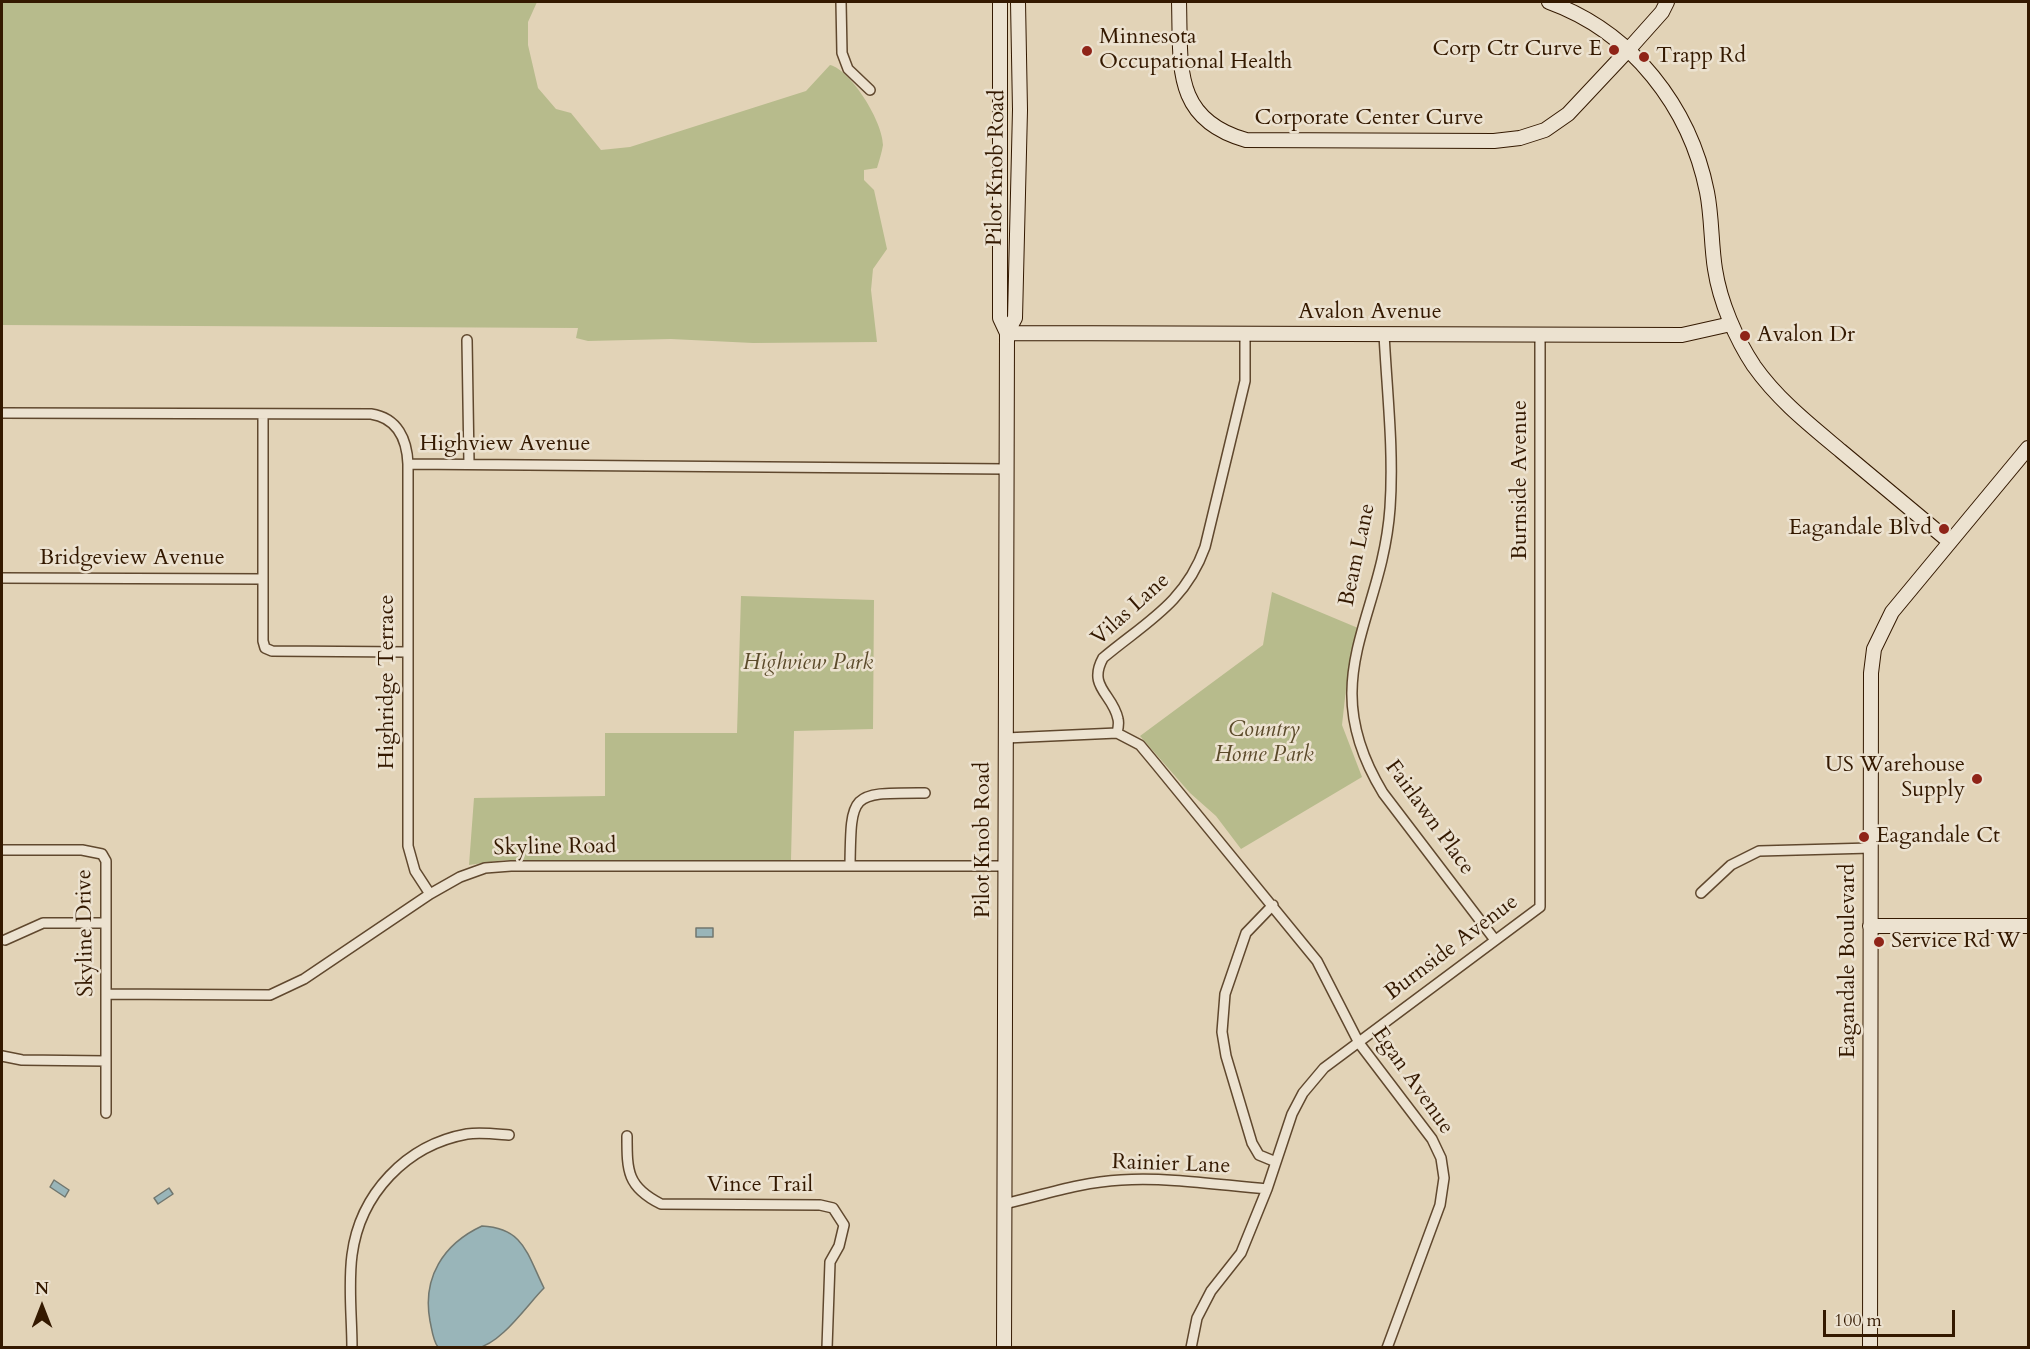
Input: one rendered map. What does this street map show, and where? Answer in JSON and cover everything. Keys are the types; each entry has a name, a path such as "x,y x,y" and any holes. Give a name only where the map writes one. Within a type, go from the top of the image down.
{"street":[{"path":"841,2 842,53 848,69 870,90"},
{"name":"Pilot Knob Road","path":"1000,2 1000,318 1007,333 1004,1347"},
{"name":"Pilot Knob Road","path":"1007,333 1015,318 1020,110 1018,2"},
{"name":"Corporate Center Curve","path":"1179,2 1180,68 1186,94 1196,111 1210,125 1228,135 1246,140 1494,141 1520,138 1545,130 1568,114 1629,49 1667,2"},
{"path":"1549,2 1568,8 1602,28 1629,49 1668,94 1695,148 1707,194 1715,272 1731,324 1754,366 1788,406 1950,542"},
{"path":"999,251 1017,251"},
{"name":"Avalon Avenue","path":"1007,333 1682,335 1731,324"},
{"name":"Vilas Lane","path":"1117,733 1119,719 1099,684 1097,669 1103,658 1171,604 1198,568 1245,381 1245,334"},
{"name":"Beam Lane","path":"1351,710 1351,685 1357,648 1384,549 1390,509 1391,469 1384,334"},
{"name":"Burnside Avenue","path":"1191,1347 1197,1318 1211,1291 1241,1253 1267,1189 1292,1114 1303,1093 1324,1068 1540,907 1540,335"},
{"path":"468,340 470,464"},
{"name":"Highview Avenue","path":"2,412 383,416 403,435 407,447 408,464 1006,469"},
{"path":"262,414 262,641 265,648 272,651 408,652"},
{"name":"Eagandale Boulevard","path":"1870,1347 1871,673 1874,649 1892,612 2028,448"},
{"name":"Highridge Terrace","path":"408,464 408,846 415,871 430,894"},
{"name":"Bridgeview Avenue","path":"2,578 262,579"},
{"name":"Fairlawn Place","path":"1351,710 1359,746 1383,793 1495,940"},
{"path":"1006,738 1117,733"},
{"name":"Egan Avenue","path":"1117,733 1140,745 1317,961 1335,991 1359,1043 1432,1139 1441,1158 1444,1178 1440,1205 1387,1347"},
{"path":"850,865 851,817 859,800 876,793 925,793"},
{"path":"1701,893 1731,865 1759,851 1871,848"},
{"name":"Skyline Drive","path":"2,850 82,850 102,854 106,861 106,1113"},
{"name":"Skyline Road","path":"106,994 270,995 304,979 430,894 477,871 511,866 1005,866"},
{"path":"1273,905 1246,933 1226,994 1222,1032 1226,1056 1252,1143 1259,1155 1276,1162"},
{"path":"5,940 43,923 106,923"},
{"path":"1870,926 2028,926"},
{"path":"2,1056 22,1060 106,1061"},
{"path":"352,1347 352,1257 358,1226 371,1198 396,1167 430,1145 468,1134 509,1135"},
{"name":"Vince Trail","path":"627,1136 630,1178 647,1197 661,1204 820,1205 833,1208 844,1225 839,1246 830,1262 827,1347"},
{"name":"Rainier Lane","path":"1004,1204 1080,1185 1120,1180 1160,1180 1267,1189"}],"green space":[{"path":"2,2 537,2 528,22 528,45 538,88 556,109 571,113 601,150 630,147 806,91 830,65 847,76 856,86 872,111 882,135 883,145 877,168 864,170 864,180 874,190 887,249 873,269 871,290 877,342 753,343 671,339 588,341 576,338 578,328 2,325"},
{"name":"Country Home Park","path":"1272,592 1358,628 1346,689 1342,725 1362,777 1241,849 1216,816 1190,793 1140,736 1263,645"},
{"name":"Highview Park","path":"741,596 874,600 873,729 794,731 791,860 504,860 469,865 474,798 605,796 605,733 737,733"}],"water":[{"path":"696,928 713,928 713,937 696,937"},
{"path":"54,1180 69,1190 65,1197 50,1187"},
{"path":"169,1188 173,1194 158,1204 154,1198"},
{"path":"482,1226 496,1228 516,1238 528,1254 544,1288 504,1332 486,1345 477,1348 438,1347 433,1335 428,1305 433,1277 438,1264 456,1242"}],"place":[{"name":"Corp Ctr Curve E","path":"1614,50"},
{"name":"Minnesota Occupational Health","path":"1087,51"},
{"name":"Trapp Rd","path":"1644,57"},
{"name":"Avalon Dr","path":"1745,336"},
{"name":"Eagandale Blvd","path":"1944,529"},
{"name":"US Warehouse Supply","path":"1977,779"},
{"name":"Eagandale Ct","path":"1864,837"},
{"name":"Service Rd W","path":"1879,942"}]}
